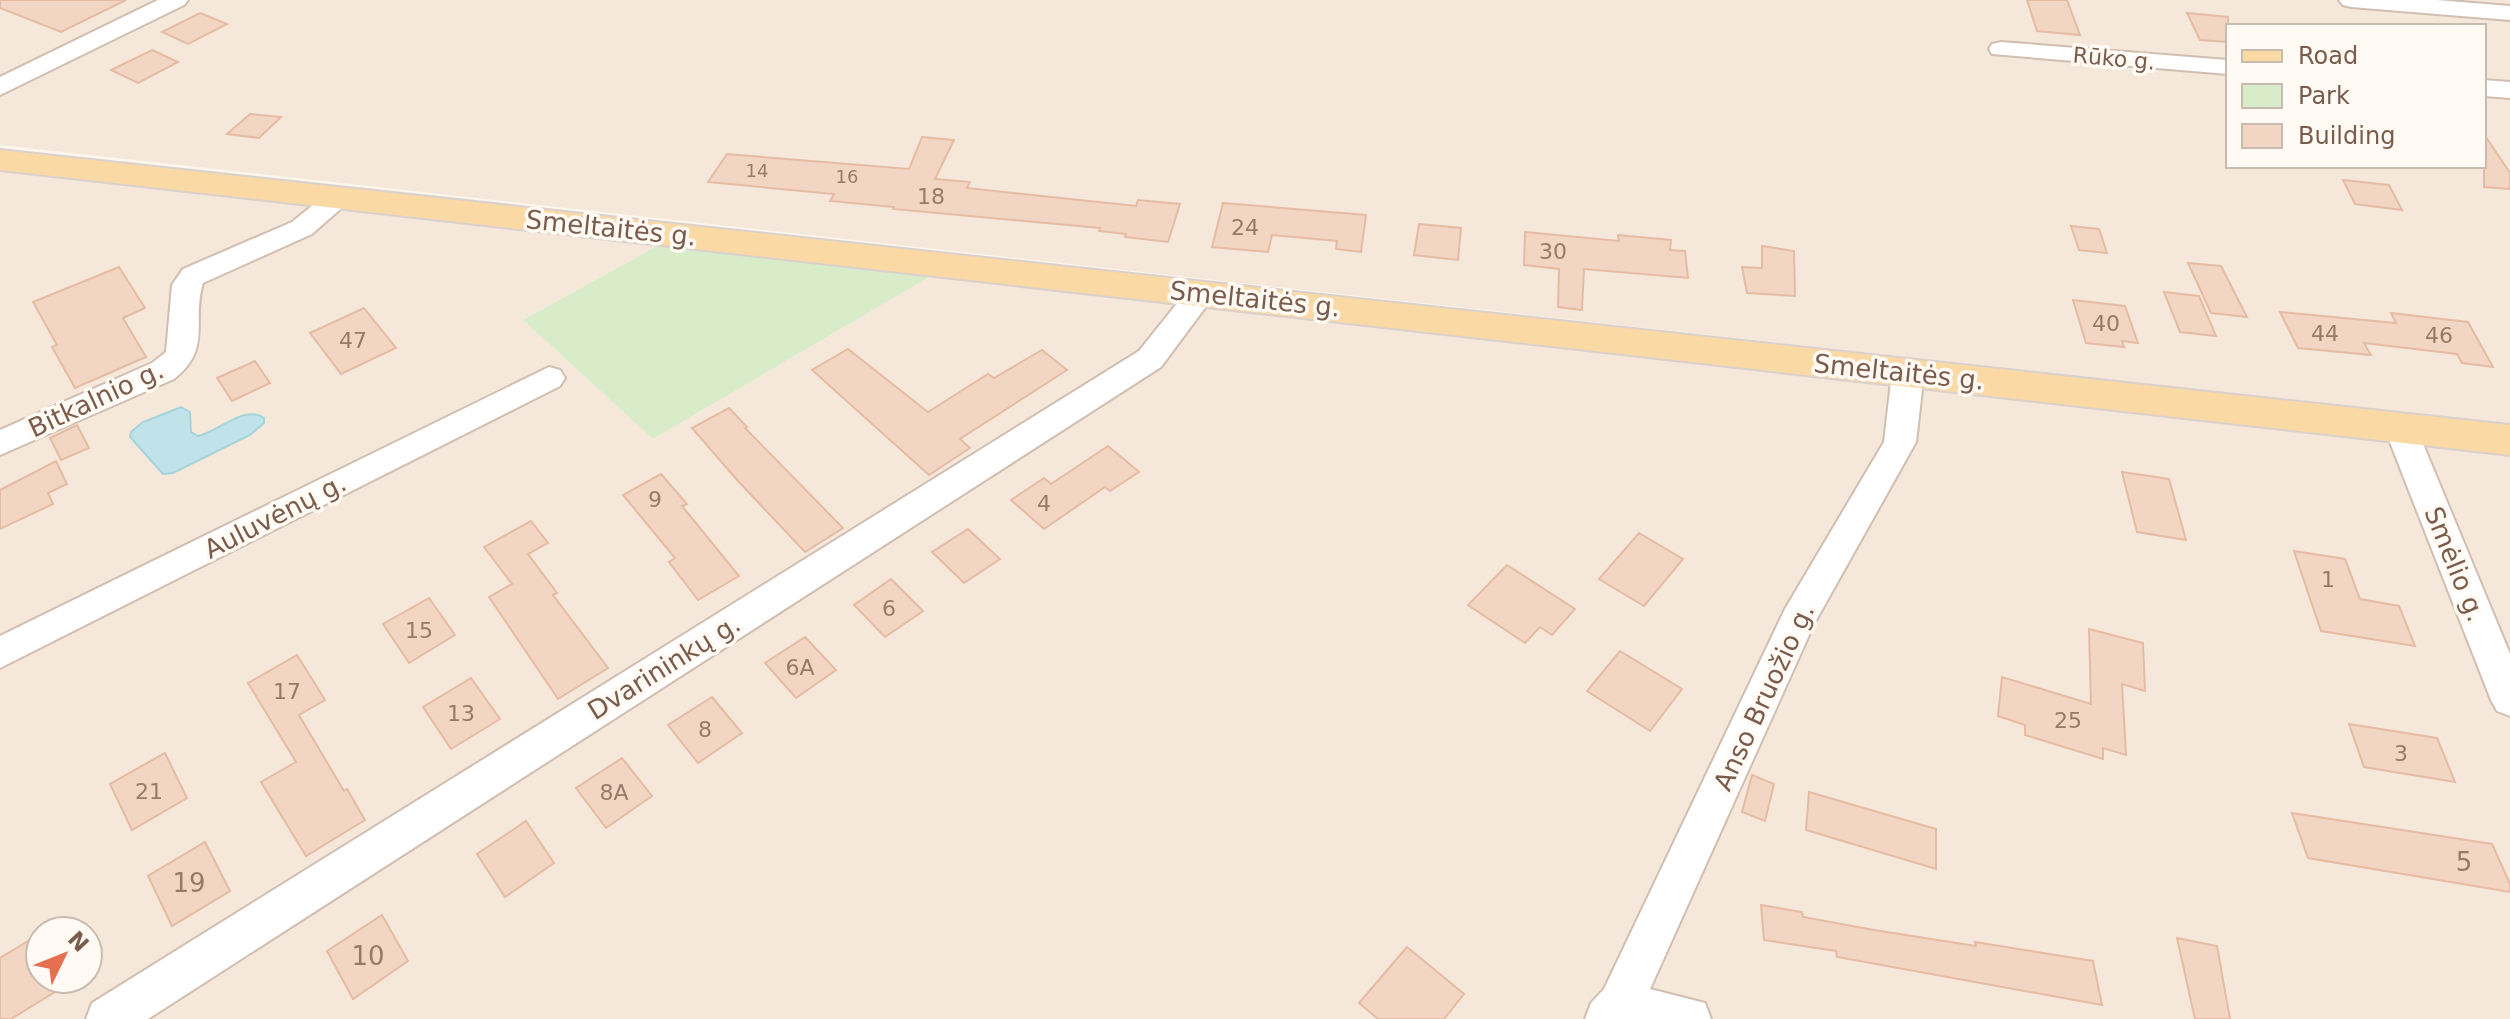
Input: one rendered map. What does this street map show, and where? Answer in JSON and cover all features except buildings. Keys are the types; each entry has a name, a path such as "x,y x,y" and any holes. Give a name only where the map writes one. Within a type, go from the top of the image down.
{"main road":[{"name":"Smeltaitės g.","path":"0,160 2510,440"}],"street":[{"path":"0,87 176,0"},
{"path":"2351,0 2510,13"},
{"name":"Rūko g.","path":"2001,49 2226,67"},
{"path":"2486,88 2510,90"},
{"name":"Bitkalnio g.","path":"0,443 163,371 183,351 187,285 193,276 302,228 339,198"},
{"name":"Dvarininkų g.","path":"108,1019 1150,359 1201,293"},
{"name":"Anso Bruožio g.","path":"1614,1012 1798,619 1900,442 1908,373"},
{"name":"Auluvėnų g.","path":"0,653 549,378"},
{"name":"Smėlio g.","path":"2400,427 2510,700"},
{"path":"1614,1012 1689,1019"}],"shaded area":[{"path":"0,0 2510,0 2510,424 0,145"},
{"path":"0,169 659,245 523,320 653,439 931,276 1999,392 2510,454 2510,1019 0,1019"}],"green space":[{"path":"659,245 931,276 653,439 523,320"}],"water":[{"path":"181,407 190,412 191,432 198,436 248,414 264,418 264,423 250,435 173,473 163,474 130,437 131,432 143,422"}]}
